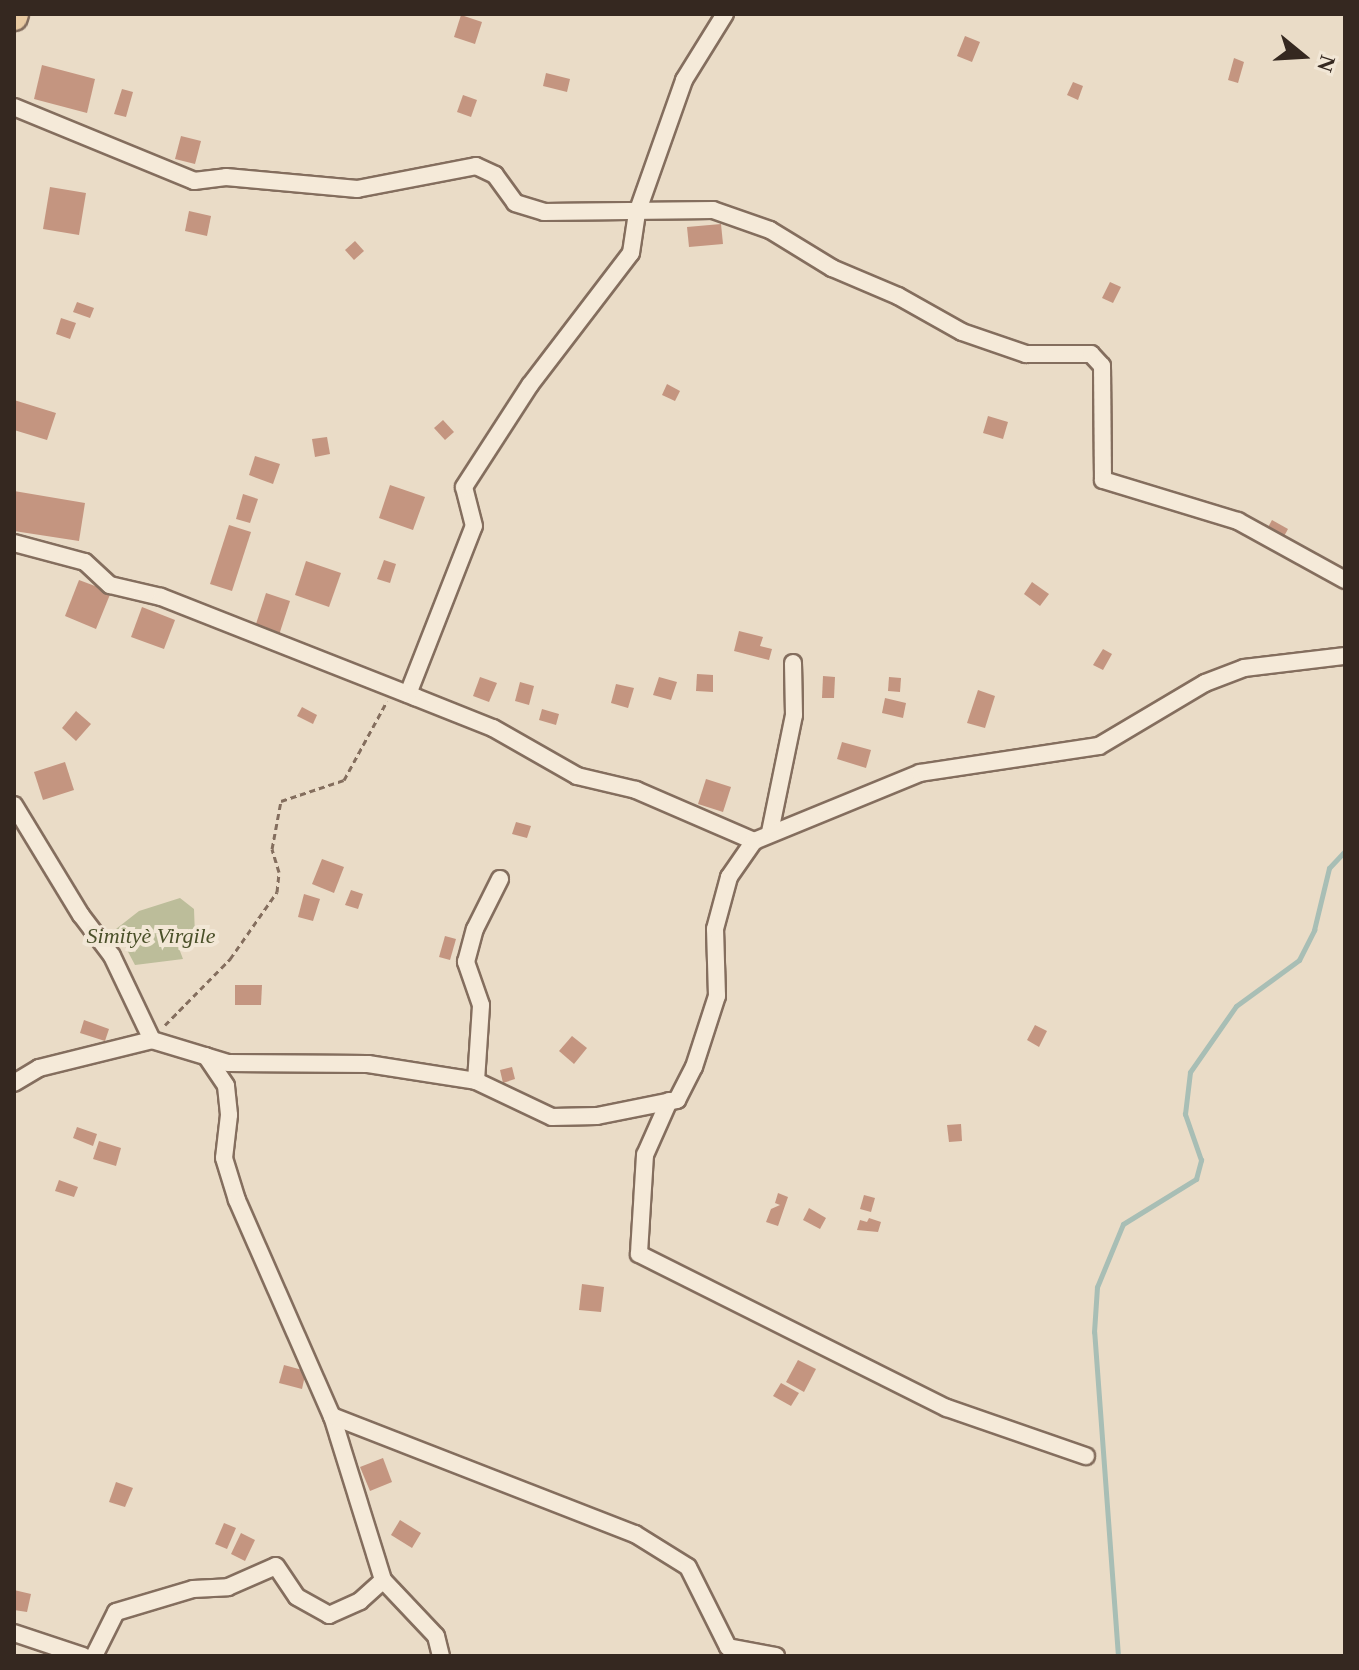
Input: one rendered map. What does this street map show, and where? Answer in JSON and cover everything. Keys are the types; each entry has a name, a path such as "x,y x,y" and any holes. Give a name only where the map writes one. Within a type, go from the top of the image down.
{"street":[{"path":"411,695 474,526 464,487 530,385 631,253 637,213 684,80 725,14"},
{"path":"14,107 194,181 226,177 357,189 476,166 495,175 515,203 544,212 713,210 770,230 832,268 898,296 962,332 1026,354 1091,354 1102,366 1103,480 1238,521 1345,580"},
{"path":"14,543 85,562 110,585 161,597 411,695 493,728 577,776 636,790 754,841"},
{"path":"14,1083 39,1068 152,1040 228,1063 368,1064 476,1081 552,1117 597,1116 677,1100 694,1067 717,996 718,916 729,877 754,841 920,773 1099,746 1205,683 1244,668 1345,656"},
{"path":"770,832 794,715 793,663"},
{"path":"14,805 81,915 112,956 152,1040"},
{"path":"476,1081 481,1005 466,962 475,929 500,879"},
{"path":"206,1056 226,1086 229,1115 224,1158 237,1200 332,1416 383,1580 436,1636 441,1656"},
{"path":"669,1101 645,1155 639,1254 947,1408 1086,1456"},
{"path":"332,1416 635,1534 688,1567 728,1647 776,1656"},
{"path":"94,1656 116,1612 193,1589 228,1587 276,1566 297,1597 329,1615 360,1601 383,1580"},
{"path":"14,1633 83,1656"}],"path":[{"path":"152,1040 230,959 277,892 279,872 272,849 281,801 344,780 387,701 411,695"}],"green space":[{"name":"Simityè Virgile","path":"180,898 194,909 195,936 177,943 183,959 135,965 116,929 139,911"}],"building":[{"path":"461,15 482,22 475,44 454,37"},
{"path":"965,36 980,42 972,62 957,56"},
{"path":"1234,58 1244,62 1238,83 1228,80"},
{"path":"42,65 95,79 87,113 34,99"},
{"path":"546,73 570,79 567,92 543,86"},
{"path":"1073,82 1083,86 1078,100 1067,95"},
{"path":"122,89 133,92 126,117 114,114"},
{"path":"463,95 477,100 471,117 457,112"},
{"path":"181,136 201,141 195,164 175,159"},
{"path":"50,187 86,193 79,235 43,229"},
{"path":"189,211 211,216 207,236 185,231"},
{"path":"721,224 723,244 689,247 687,227"},
{"path":"355,241 364,251 354,260 345,250"},
{"path":"1110,282 1121,287 1113,303 1102,298"},
{"path":"77,302 94,308 90,318 73,312"},
{"path":"61,318 76,323 70,339 56,334"},
{"path":"667,384 680,391 675,401 662,395"},
{"path":"14,400 56,413 47,440 14,430"},
{"path":"988,416 1008,422 1003,439 983,433"},
{"path":"443,420 454,432 445,440 434,428"},
{"path":"327,437 330,454 315,457 312,439"},
{"path":"255,456 280,464 273,484 249,475"},
{"path":"390,485 425,497 413,530 379,518"},
{"path":"14,491 85,503 79,541 14,531"},
{"path":"243,494 258,499 250,523 236,519"},
{"path":"1272,520 1288,529 1282,540 1266,531"},
{"path":"229,525 251,532 232,591 210,584"},
{"path":"384,560 396,564 390,583 377,579"},
{"path":"306,561 341,573 329,607 295,595"},
{"path":"79,580 111,592 96,629 65,616"},
{"path":"1032,582 1049,594 1040,606 1024,594"},
{"path":"266,593 290,601 279,635 255,627"},
{"path":"142,607 175,620 164,649 131,637"},
{"path":"739,631 763,637 760,646 772,649 769,660 734,651"},
{"path":"1103,649 1112,654 1103,670 1093,665"},
{"path":"697,674 713,675 713,692 696,691"},
{"path":"823,676 835,677 834,698 822,698"},
{"path":"480,677 497,683 489,702 473,696"},
{"path":"659,677 677,682 671,700 653,695"},
{"path":"889,677 901,678 900,692 888,691"},
{"path":"520,682 534,686 529,705 515,701"},
{"path":"616,684 634,688 628,708 611,703"},
{"path":"978,690 995,696 985,728 967,723"},
{"path":"885,698 906,703 903,718 882,713"},
{"path":"302,707 317,715 313,724 297,716"},
{"path":"542,709 559,714 556,725 539,720"},
{"path":"76,711 91,724 76,741 62,728"},
{"path":"842,742 871,750 866,768 837,759"},
{"path":"65,762 74,790 43,800 34,772"},
{"path":"706,779 731,787 723,812 698,804"},
{"path":"516,822 531,826 527,838 512,834"},
{"path":"322,859 344,867 334,893 312,884"},
{"path":"351,890 363,894 358,909 345,905"},
{"path":"304,894 320,899 313,921 298,917"},
{"path":"445,936 456,939 450,960 439,957"},
{"path":"235,985 262,985 261,1005 235,1005"},
{"path":"84,1020 109,1029 105,1041 80,1033"},
{"path":"1035,1025 1047,1031 1039,1047 1027,1040"},
{"path":"572,1036 587,1048 574,1064 559,1051"},
{"path":"512,1067 515,1079 503,1083 500,1070"},
{"path":"961,1124 962,1141 949,1142 947,1125"},
{"path":"77,1127 97,1134 93,1146 73,1138"},
{"path":"99,1141 121,1148 116,1166 93,1159"},
{"path":"59,1180 78,1187 74,1197 55,1191"},
{"path":"778,1193 788,1197 778,1226 766,1222 771,1209 780,1205 775,1203"},
{"path":"864,1195 875,1198 871,1212 860,1209"},
{"path":"809,1208 826,1218 820,1229 803,1220"},
{"path":"869,1218 881,1222 878,1232 857,1230 860,1220 867,1222"},
{"path":"582,1284 604,1287 601,1312 579,1310"},
{"path":"798,1360 816,1369 804,1392 786,1382"},
{"path":"284,1365 306,1371 302,1389 279,1383"},
{"path":"781,1383 799,1393 791,1406 773,1396"},
{"path":"383,1458 392,1482 370,1491 360,1467"},
{"path":"116,1482 133,1488 125,1507 109,1502"},
{"path":"400,1520 421,1533 412,1548 391,1535"},
{"path":"224,1523 236,1528 227,1549 215,1544"},
{"path":"241,1533 255,1540 245,1561 231,1554"},
{"path":"14,1590 31,1594 27,1612 14,1610"}],"waterway":[{"path":"1118,1656 1094,1332 1097,1287 1123,1224 1196,1179 1201,1160 1185,1114 1190,1072 1236,1006 1299,960 1314,930 1329,868 1345,851"}]}
